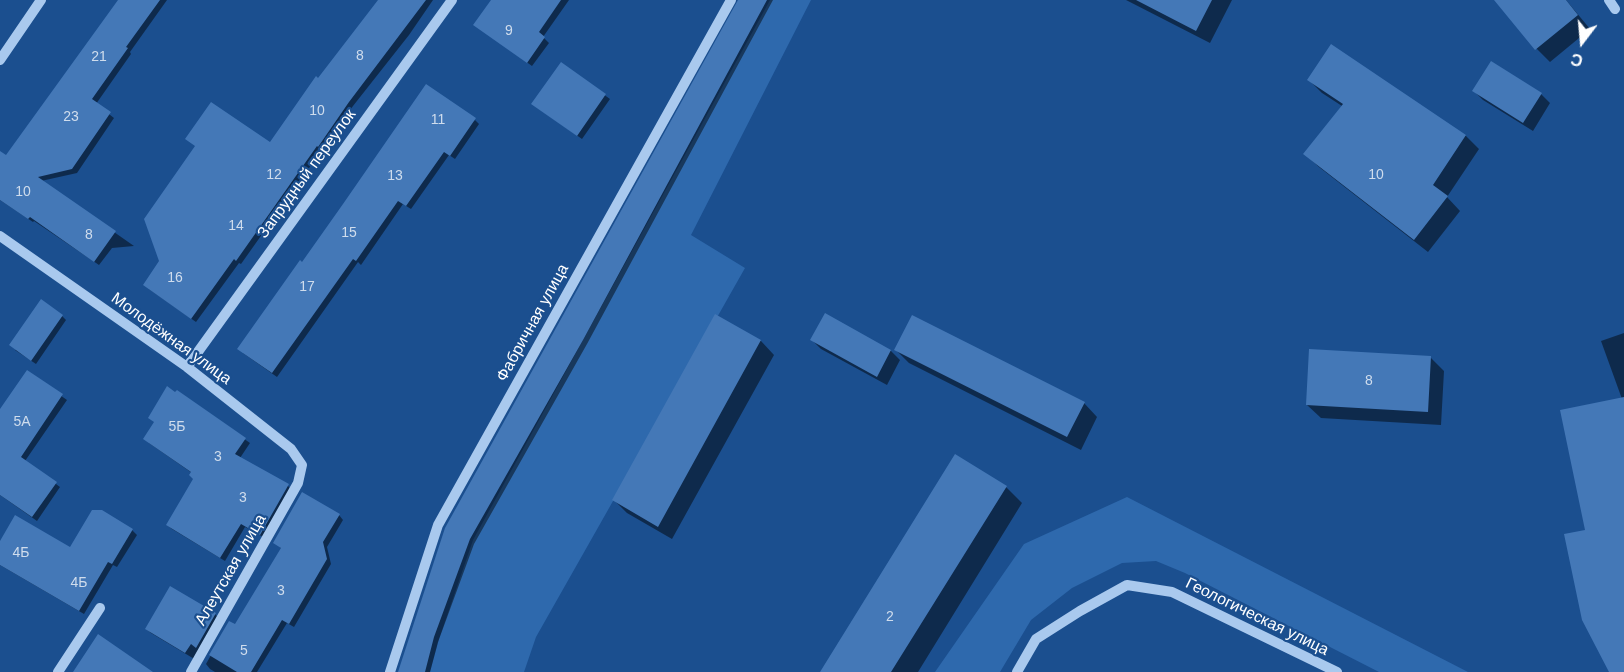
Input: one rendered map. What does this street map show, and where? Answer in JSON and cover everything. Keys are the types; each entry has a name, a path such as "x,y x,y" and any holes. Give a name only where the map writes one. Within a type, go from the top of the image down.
{"street":[{"path":"0,60 41,0"},
{"name":"Запрудный переулок","path":"187,367 452,0"},
{"name":"Фабричная улица","path":"390,672 438,525 731,0"},
{"name":"Молодёжная улица","path":"0,236 187,367 291,449 302,465 298,483"},
{"name":"Алеутская улица","path":"191,672 298,483"},
{"name":"Геологическая улица","path":"1017,672 1036,639 1126,585 1172,592 1337,672"},
{"path":"58,672 100,608"}],"shaded area":[{"path":"770,0 811,0 691,235 745,268 536,637 524,672 430,672 473,540"},
{"path":"1127,497 1468,672 1379,672 1185,573 1156,561 1122,563 1072,588 1031,620 1000,672 935,672 1024,544"}],"building":[{"path":"118,0 160,0 92,99 111,112 72,169 38,177 116,231 94,262 30,217 28,219 0,200 0,151 6,155"},
{"path":"378,0 426,0 349,102 236,261 234,259 191,319 143,285 159,261 144,219 195,146 185,139 211,102 270,142 316,76 318,78"},
{"path":"491,0 561,0 539,32 545,37 527,63 473,25"},
{"path":"738,0 767,0 583,340 470,539 434,637 425,672 398,672 445,528"},
{"path":"1136,0 1212,0 1196,31"},
{"path":"1494,0 1566,0 1578,15 1535,50"},
{"path":"1331,44 1466,135 1433,185 1448,196 1414,240 1303,154 1343,104 1307,80"},
{"path":"1491,61 1542,93 1523,123 1472,91"},
{"path":"561,62 606,94 577,136 531,104"},
{"path":"426,84 476,118 450,156 444,152 406,206 398,201 356,261 353,259 272,373 237,349 300,260 302,262"},
{"path":"41,299 63,315 31,361 9,345"},
{"path":"825,313 891,350 877,377 810,340"},
{"path":"715,314 761,340 658,527 612,500"},
{"path":"912,315 1085,402 1067,437 894,350"},
{"path":"1309,349 1431,356 1428,412 1306,405"},
{"path":"27,370 63,394 21,457 57,482 32,517 0,495 0,409"},
{"path":"167,386 175,392 177,390 246,438 235,454 289,484 260,535 241,524 220,558 166,525 193,479 189,475 191,472 143,439 154,422 148,418"},
{"path":"1624,397 1624,672 1609,672 1582,620 1564,534 1585,530 1560,410"},
{"path":"955,454 1007,486 891,672 820,672"},
{"path":"302,492 340,514 323,542 327,559 289,624 282,620 251,672 237,672 209,655 229,621 235,624 281,548 273,543"},
{"path":"92,510 102,510 133,529 112,564 108,562 79,611 0,565 0,541 15,515 70,547"},
{"path":"170,586 216,613 196,648 191,644 185,653 145,629"},
{"path":"98,634 153,672 73,672"}]}
